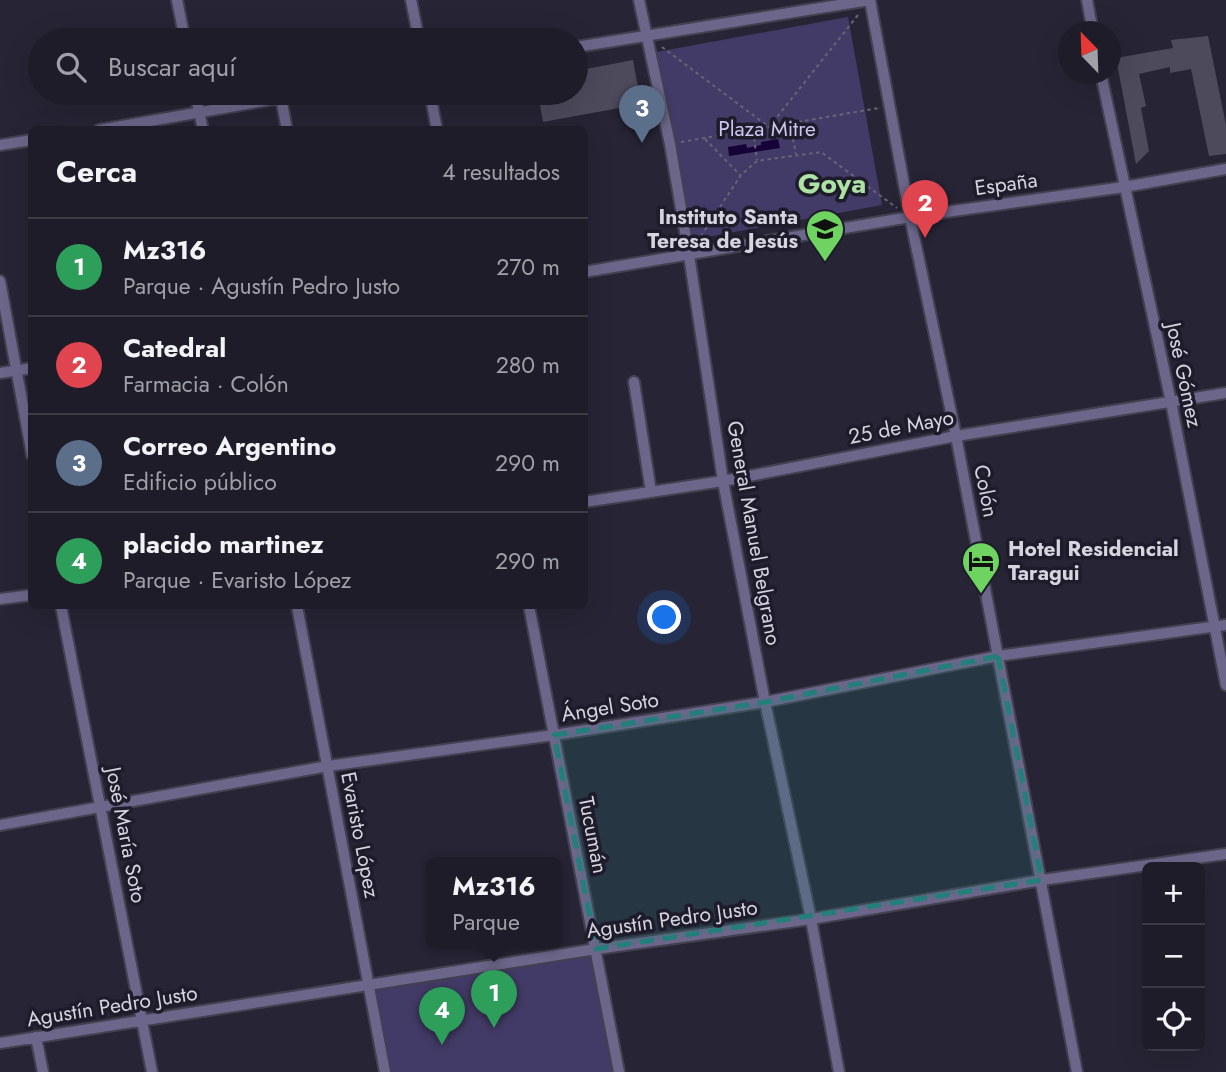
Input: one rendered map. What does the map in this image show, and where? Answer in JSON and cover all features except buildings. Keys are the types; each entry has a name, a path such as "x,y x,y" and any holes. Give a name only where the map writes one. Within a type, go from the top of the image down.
{"street":[{"path":"177,0 183,28"},
{"path":"411,0 417,28"},
{"name":"General Manuel Belgrano","path":"639,0 670,144 723,481 839,1072"},
{"path":"588,45 870,0"},
{"name":"Colón","path":"870,0 888,106 956,436 1077,1072"},
{"path":"1087,0 1091,21"},
{"name":"José Gómez","path":"1103,84 1171,402 1226,685"},
{"path":"198,105 202,126"},
{"path":"124,126 246,105"},
{"path":"282,105 286,126"},
{"path":"432,105 436,126"},
{"path":"0,145 28,141"},
{"name":"España","path":"588,271 910,217 1124,187 1226,169"},
{"path":"0,281 28,435"},
{"path":"0,373 28,369"},
{"path":"634,382 651,492"},
{"name":"25 de Mayo","path":"588,501 723,481 956,436 1226,393"},
{"path":"0,599 28,596"},
{"name":"José María Soto","path":"62,609 152,1072"},
{"name":"Evaristo López","path":"298,609 385,1072"},
{"name":"Tucumán","path":"530,609 619,1072"},
{"name":"Ángel Soto","path":"0,825 328,766 554,736 765,702 998,656 1226,625"},
{"name":"Agustín Pedro Justo","path":"0,1043 596,949 811,919 1042,880 1226,855"},
{"path":"36,1037 43,1072"}],"path":[{"path":"769,127 870,0"},
{"path":"647,36 769,127"},
{"path":"670,144 888,106"},
{"path":"790,124 796,156"},
{"path":"753,130 757,161"},
{"path":"704,138 741,176"},
{"path":"689,255 741,176 757,161 821,152 910,217"}],"highlighted area":[{"path":"998,656 1042,880 596,949 554,735 765,702"}],"green space":[{"name":"Plaza Mitre","path":"848,17 882,205 685,241 651,53"},
{"path":"596,949 619,1072 385,1072 370,985"}],"shaded area":[{"path":"778,139 780,148 729,156 728,147 746,144 747,148"}],"place":[{"name":"Correo Argentino","path":"642,143"},
{"name":"Catedral","path":"925,238"},
{"name":"Instituto Santa Teresa de Jesús","path":"825,263"},
{"name":"Hotel Residencial Taragui","path":"981,595"},
{"name":"Mz316","path":"494,1028"},
{"name":"placido martinez","path":"442,1045"}],"district":[{"name":"Goya","path":"832,183"}]}
